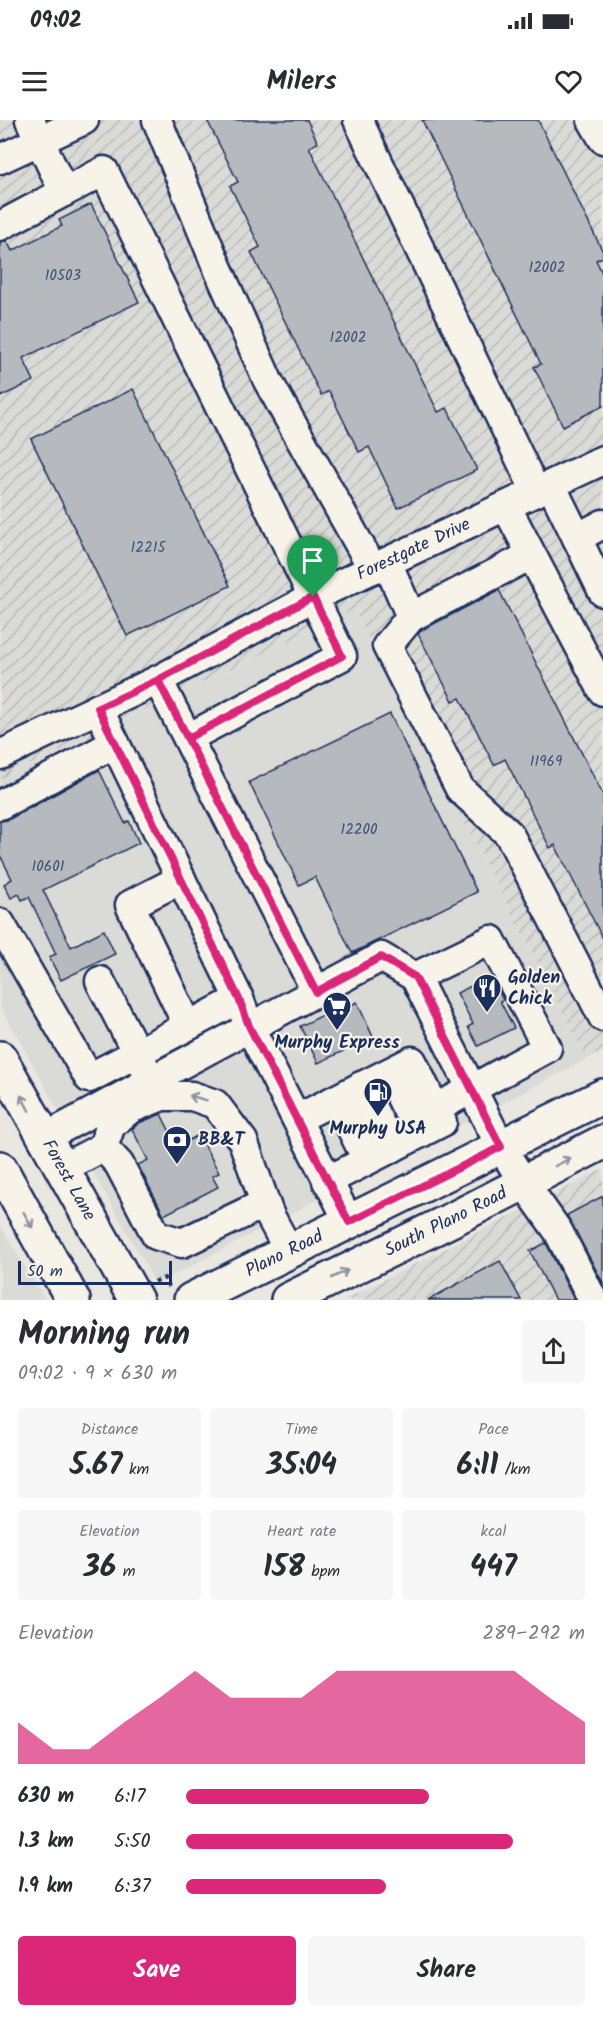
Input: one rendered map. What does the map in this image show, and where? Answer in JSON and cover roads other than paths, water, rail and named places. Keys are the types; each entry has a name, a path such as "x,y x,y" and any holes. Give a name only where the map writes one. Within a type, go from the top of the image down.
{"main road":[{"name":"Forest Lane","path":"0,1058 61,1169 145,1291"},
{"name":"Plano Road","path":"180,1294 289,1251 603,1095"},
{"name":"South Plano Road","path":"298,1298 603,1142"},
{"path":"0,1168 73,1300"}],"street":[{"path":"0,159 35,131 84,120"},
{"path":"158,120 215,262 268,381 327,484 411,617"},
{"path":"358,120 543,488 577,538 603,592"},
{"path":"592,120 603,140"},
{"path":"35,131 63,192"},
{"path":"0,226 104,171 342,656 188,738"},
{"name":"Forestgate Drive","path":"0,755 158,680 313,597 603,460"},
{"path":"506,506 603,691"},
{"path":"577,538 603,524"},
{"path":"531,555 411,617 387,646 460,789 509,834 603,1017"},
{"path":"158,680 316,992"},
{"path":"98,708 239,999 249,1026 349,1222"},
{"path":"0,805 115,743"},
{"path":"181,879 130,905 188,1026"},
{"path":"0,922 8,956 89,1078 239,999"},
{"path":"415,977 491,940 548,1048 435,1108"},
{"path":"44,1138 381,957 415,977 501,1147 558,1231 592,1300"},
{"path":"100,981 151,1079"},
{"path":"297,1119 412,1061 442,1122 327,1180"},
{"path":"389,1073 419,1134"},
{"path":"349,1093 379,1154"},
{"path":"61,1169 103,1147 111,1125 130,1109 162,1095 192,1096 215,1104 243,1141 269,1214 289,1251"},
{"path":"103,1147 119,1164 156,1235 182,1243 257,1207 269,1214"}],"place":[{"name":"Golden Chick","path":"487,1014"},
{"name":"Murphy Express","path":"337,1032"},
{"name":"Murphy USA","path":"378,1118"},
{"name":"BB&T","path":"177,1166"}]}
